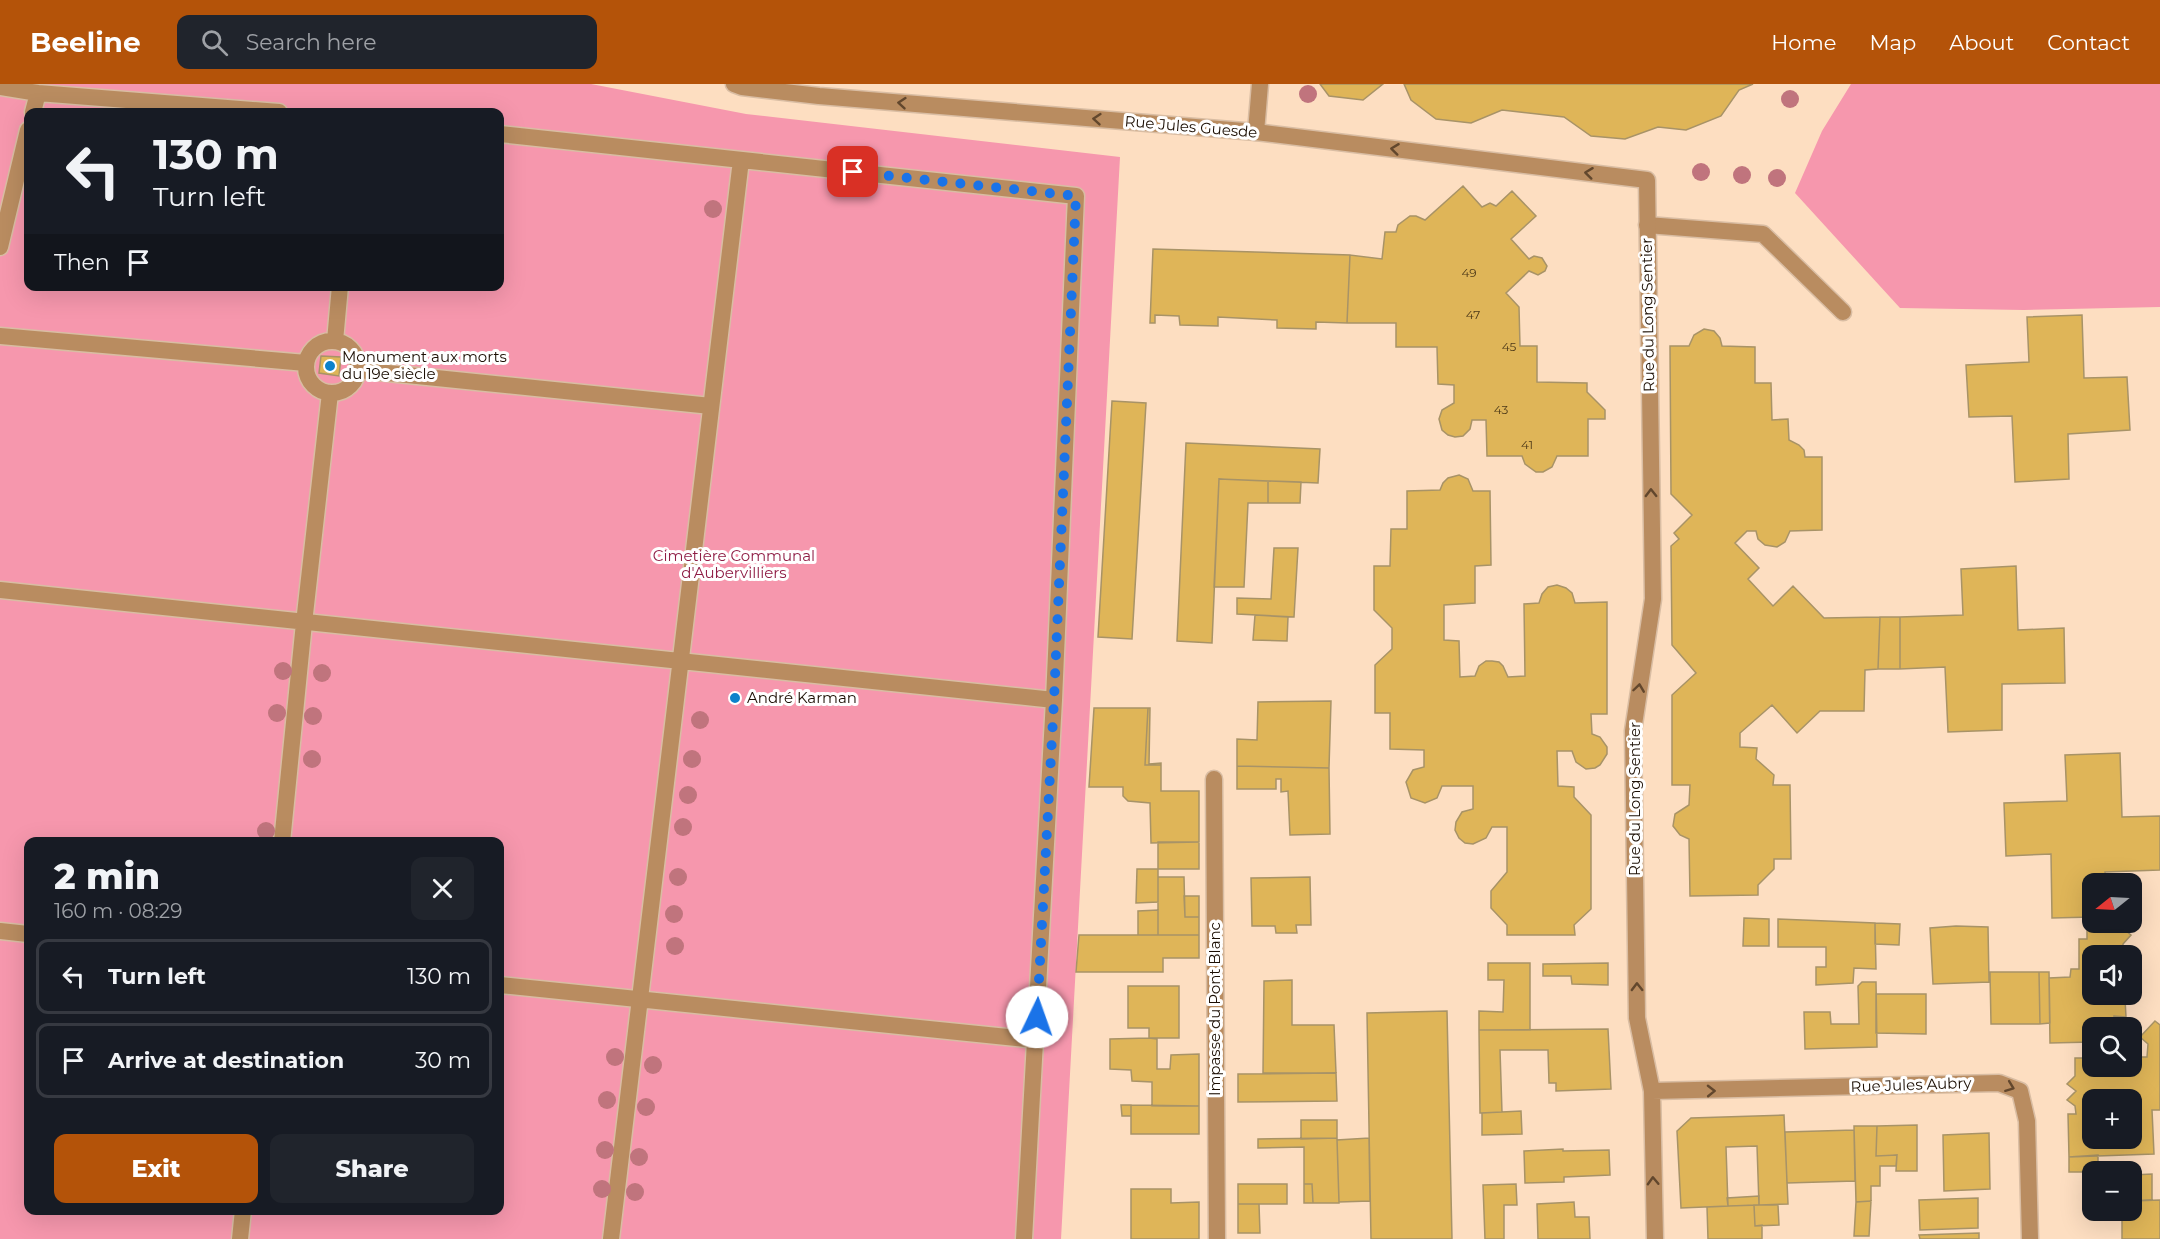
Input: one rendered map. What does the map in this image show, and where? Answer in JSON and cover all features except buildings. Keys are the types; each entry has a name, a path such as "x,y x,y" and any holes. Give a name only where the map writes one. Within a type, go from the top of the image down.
{"street":[{"name":"Rue Jules Guesde","path":"734,84 742,87 819,96 1256,132 1647,180"},
{"path":"1256,132 1260,84"},
{"path":"0,87 38,93 228,108"},
{"path":"34,108 38,93"},
{"path":"504,134 1076,196 1054,700 1024,1239"},
{"path":"0,247 24,147"},
{"path":"610,1239 741,160"},
{"name":"Rue du Long Sentier","path":"1647,180 1653,599 1633,731 1637,1018 1652,1091 1655,1239"},
{"path":"1647,225 1763,234 1843,312"},
{"path":"335,341 340,291"},
{"path":"0,336 306,363"},
{"path":"325,341 335,341 352,350 357,359 358,370 349,387 340,392 330,393 322,391 309,380 306,363 315,346 325,341"},
{"path":"358,370 711,406"},
{"path":"283,837 330,393"},
{"path":"0,590 1054,700"},
{"name":"Impasse du Pont Blanc","path":"1214,779 1217,1239"},
{"path":"0,931 24,934"},
{"path":"504,985 1036,1040"},
{"name":"Rue Jules Aubry","path":"1652,1091 1999,1083 2020,1091 2027,1121 2030,1239"},
{"path":"240,1239 242,1215"}],"green space":[{"name":"Cimetière Communal d'Aubervilliers","path":"0,84 591,84 746,114 1120,157 1061,1239 0,1239"},
{"path":"1851,84 2160,84 2160,307 2024,310 1900,308 1795,193 1822,131"}],"place":[{"name":"Monument aux morts du 19e siècle","path":"330,366"},
{"name":"André Karman","path":"735,698"}],"route":[{"path":"853,172 1076,196 1054,700 1037,1017"}]}
